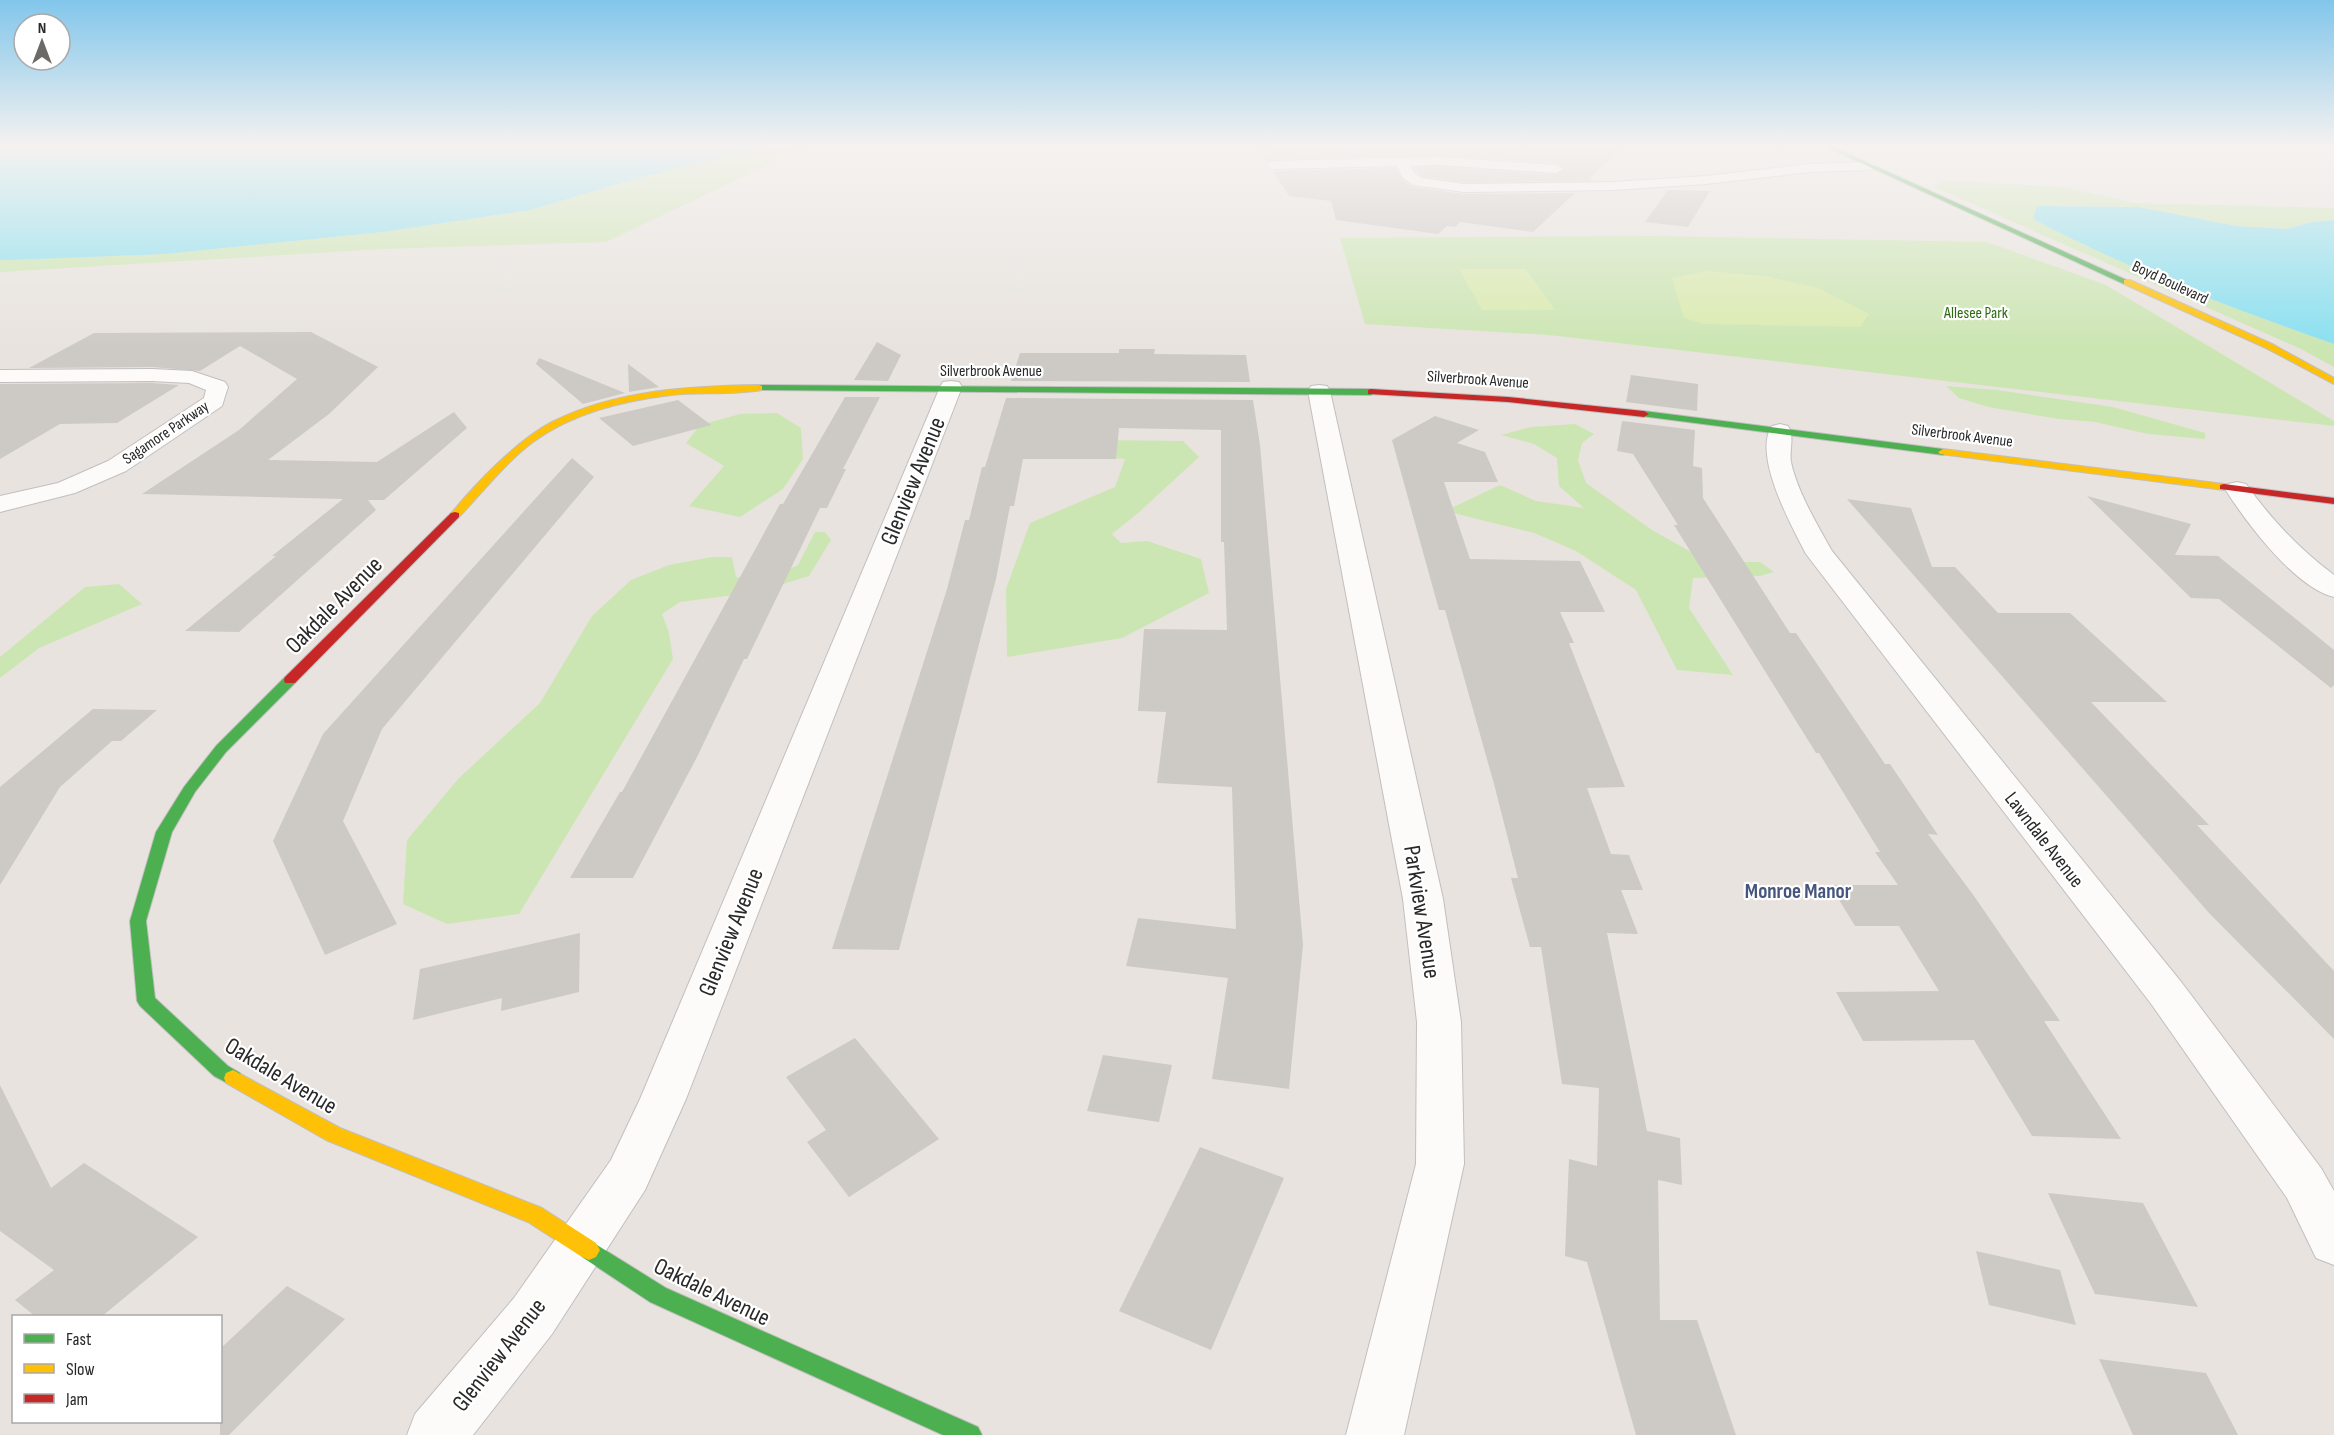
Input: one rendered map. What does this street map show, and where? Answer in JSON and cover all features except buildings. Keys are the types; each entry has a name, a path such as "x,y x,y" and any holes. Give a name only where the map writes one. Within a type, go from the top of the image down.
{"street":[{"name":"Boyd Boulevard","path":"1974,213 2269,346 2334,381"},
{"name":"Sagamore Parkway","path":"0,376 192,377 217,387 214,401 117,466 66,488 0,504"},
{"name":"Silverbrook Avenue","path":"615,402 703,387 1319,390 1487,396 2334,501"},
{"name":"Glenview Avenue","path":"436,1435 533,1316 628,1175 663,1099 951,387"},
{"name":"Parkview Avenue","path":"1319,390 1423,899 1439,1022 1440,1164 1375,1435"},
{"name":"Oakdale Avenue","path":"615,402 553,425 529,441 221,748 189,790 164,832 138,921 146,1001 221,1071 333,1134 534,1215 658,1295 970,1435"},
{"name":"Lawndale Avenue","path":"1780,431 1779,462 1798,514 1820,554 2167,994 2304,1184 2334,1240"},
{"path":"2237,489 2256,519 2298,562 2334,588"}],"green space":[{"path":"510,213 667,213 606,242 385,249 0,272 0,260 165,254 383,232"},
{"path":"1993,213 2035,213 2033,219 2107,255 2181,287 2334,344 2334,367 2301,349"},
{"path":"2169,213 2334,213 2334,220 2312,222 2288,229 2236,226"},
{"name":"Allesee Park","path":"1649,236 1987,242 2106,285 2334,421 2334,426 1549,335 1365,324 1340,238"},
{"path":"1459,269 1526,269 1555,310 1482,310"},
{"path":"1707,271 1765,276 1818,288 1869,314 1860,327 1703,324 1684,318 1672,278"},
{"path":"1946,386 1997,390 2113,407 2205,433 2205,439 2148,434 2095,422 2059,419 1988,407 1959,398"},
{"path":"777,413 801,428 803,459 783,489 740,517 689,506 724,466 686,443 700,425 740,414"},
{"path":"1575,424 1594,434 1582,443 1578,460 1586,483 1652,530 1709,562 1760,562 1774,572 1760,576 1693,578 1689,608 1733,675 1677,670 1636,590 1576,551 1534,533 1445,511 1500,485 1536,501 1584,508 1559,486 1557,458 1534,444 1501,435 1531,427"},
{"path":"1093,440 1183,441 1199,457 1112,534 1121,543 1147,541 1201,559 1209,593 1122,638 1007,657 1006,589 1030,523 1115,487 1125,459 1072,454"},
{"path":"815,532 825,532 831,540 809,576 757,592 680,602 662,614 669,633 673,659 519,914 447,924 403,904 407,840 458,779 540,703 592,616 631,580 669,565 712,557 732,557 736,577 763,581 798,565"},
{"path":"119,584 142,604 39,648 0,678 0,657 85,587"}],"water":[{"path":"0,213 510,213 383,232 165,254 0,260"},
{"path":"2035,213 2169,213 2236,226 2287,229 2312,222 2334,220 2334,344 2144,272 2033,219"}],"traffic: fast":[{"path":"1974,213 2127,282"},
{"path":"759,388 1371,392"},
{"path":"1644,414 1943,452"},
{"path":"233,1078 221,1071 146,1001 138,921 164,832 189,790 221,749 290,680"},
{"path":"589,1250 658,1295 970,1435"}],"traffic: slow":[{"path":"2127,282 2269,346 2334,381"},
{"path":"455,515 520,448 554,425 581,413 640,397 702,390 759,388"},
{"path":"1943,452 2224,487"},
{"path":"233,1078 333,1134 535,1215 589,1250"}],"traffic: jam":[{"path":"1371,392 1508,400 1644,414"},
{"path":"2224,487 2334,501"},
{"path":"290,680 455,515"}],"district":[{"name":"Monroe Manor","path":"1798,891"}]}
